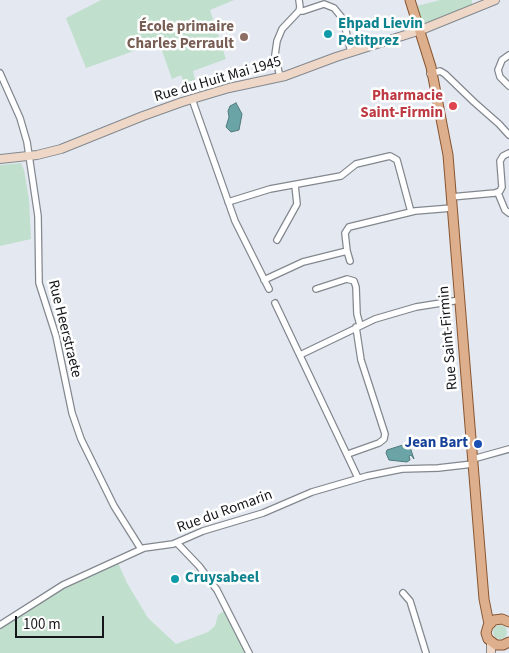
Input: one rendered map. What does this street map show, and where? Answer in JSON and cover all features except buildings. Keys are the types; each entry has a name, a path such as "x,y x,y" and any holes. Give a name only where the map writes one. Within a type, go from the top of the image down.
{"main road":[{"path":"406,0 417,32"},
{"path":"410,0 417,32"},
{"name":"Rue Saint-Firmin","path":"417,32 431,73 447,147 484,589 489,624 486,633 491,642"},
{"name":"Rue Saint-Firmin","path":"484,589 492,609 505,620"},
{"path":"489,624 494,620 505,620"},
{"path":"491,642 503,647"}],"street":[{"path":"280,77 275,55 277,41 282,29 299,11 299,0"},
{"name":"Rue du Huit Mai 1945","path":"0,159 30,156 61,148 192,99 229,88 280,77 417,32 475,4 495,0"},
{"path":"299,11 324,4 334,8 343,20 352,52"},
{"path":"509,55 502,60 498,70 500,77 509,86"},
{"path":"431,73 440,72 444,74 509,135"},
{"name":"Rue Heerstraete","path":"0,73 23,127 30,156 38,216 38,283 57,342 72,413 81,439 116,511 141,549"},
{"path":"192,99 239,230 269,289"},
{"path":"509,152 500,162 505,210 509,213"},
{"path":"228,202 270,189 341,176 356,164 393,156 398,161 411,212"},
{"path":"277,240 297,204 295,185"},
{"path":"452,197 503,190"},
{"path":"350,261 345,233 349,227 411,212 452,208"},
{"path":"264,280 303,262 347,250"},
{"path":"316,289 347,279 354,281 356,285 361,360 385,434 384,439 379,443 348,454"},
{"path":"300,355 379,317 412,308 460,300"},
{"path":"274,303 358,478"},
{"name":"Rue du Romarin","path":"0,625 58,588 141,549 177,543 203,531 263,513 312,492 358,478 402,468 443,468 473,462 509,449"},
{"path":"177,543 200,566 217,590 249,653"},
{"path":"403,593 410,601 426,653"},
{"path":"491,642 491,653"}],"green space":[{"path":"101,0 234,0 210,10 226,59 193,71 197,88 187,91 181,75 172,79 159,42 86,68 66,18"},
{"path":"440,0 472,0 472,5 423,24 417,6"},
{"path":"21,163 29,199 31,239 0,246 0,165"},
{"path":"118,563 127,583 148,618 176,644 208,632 215,626 218,615 225,610 246,653 0,653 0,628 64,587"},
{"path":"497,625 503,625 507,632 503,639 497,639 493,635 493,629"}],"water":[{"path":"236,103 242,114 239,130 231,132 226,127 229,117 228,111 230,106"},
{"path":"406,444 410,447 414,459 411,455 409,456 410,460 407,462 389,460 386,453 387,450"}],"place":[{"name":"Ehpad Lievin Petitprez","path":"328,34"},
{"name":"École primaire Charles Perrault","path":"244,37"},
{"name":"Pharmacie Saint-Firmin","path":"453,106"},
{"name":"Jean Bart","path":"478,444"},
{"name":"Cruysabeel","path":"175,579"}]}
